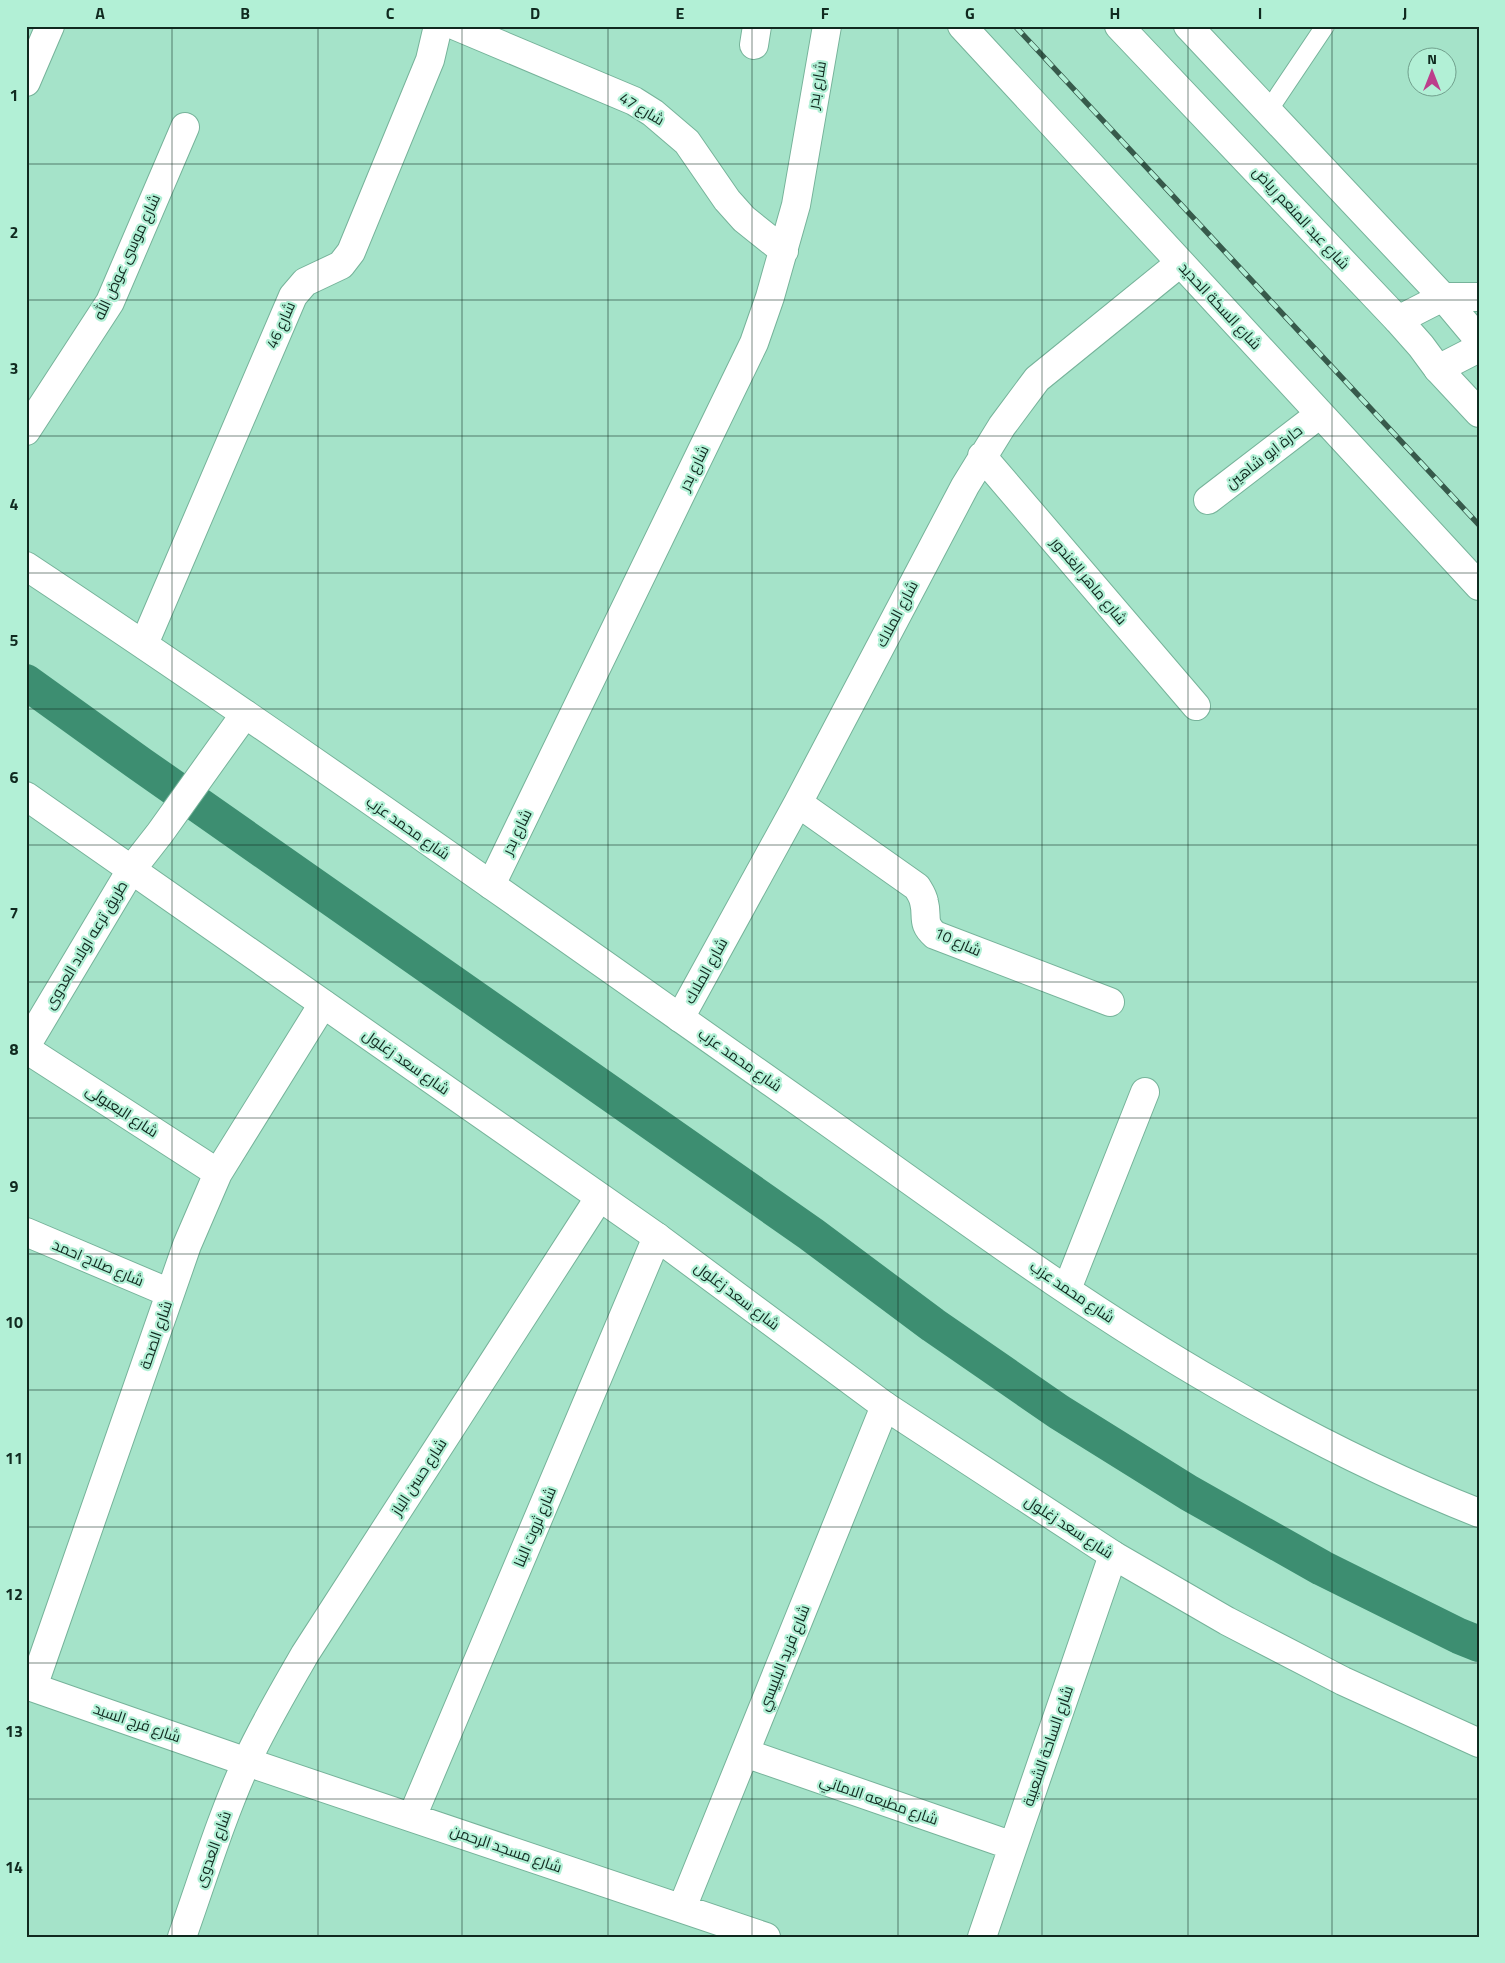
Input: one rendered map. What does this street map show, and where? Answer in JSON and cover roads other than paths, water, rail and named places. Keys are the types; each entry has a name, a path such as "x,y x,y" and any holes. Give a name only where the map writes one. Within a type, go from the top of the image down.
{"street":[{"path":"26,82 50,26"},
{"name":"شارع 46","path":"144,644 294,296 306,282 340,265 350,252 430,60 438,26"},
{"name":"شارع 47","path":"456,26 634,101 653,113 686,142 722,193 744,219 784,251"},
{"name":"شارع بدر","path":"491,885 754,343 784,251 796,205 827,26"},
{"name":"شارع السكة الحديد","path":"962,26 1479,586"},
{"name":"شارع عبد المنعم رياض","path":"1119,26 1398,320 1438,369 1479,413"},
{"path":"1188,26 1443,297 1479,340"},
{"name":"شارع موسى عوض الله","path":"26,431 110,302 185,127"},
{"name":"شارع الملاك","path":"680,1018 798,803 982,456 1037,379 1180,263"},
{"path":"1398,320 1443,297 1479,296"},
{"path":"1438,369 1479,348"},
{"name":"حارة ابو شاهين","path":"1208,500 1320,414"},
{"name":"شارع ماهر الغندور","path":"982,456 1196,706"},
{"name":"شارع محمد عزب","path":"26,566 245,714 1067,1289 1218,1386 1298,1429 1381,1470 1479,1513"},
{"name":"طريق ترعه اولاد العدوى","path":"26,1048 131,870 245,714"},
{"name":"شارع سعد زغلول","path":"26,796 599,1198 658,1237 885,1406 1113,1555 1227,1621 1343,1681 1479,1743"},
{"name":"شارع 10","path":"798,803 917,887 924,903 926,925 935,935 1110,1002"},
{"name":"شارع الصحة","path":"30,1686 187,1245 218,1173 324,1004"},
{"name":"شارع البعبولى","path":"26,1048 218,1173"},
{"path":"1067,1289 1145,1092"},
{"name":"شارع حسن الباز","path":"247,1762 276,1704 305,1654 599,1198"},
{"name":"شارع صلاح احمد","path":"26,1232 170,1293"},
{"name":"شارع ثروت البنا","path":"412,1817 658,1237"},
{"name":"شارع فريد البلبيسي","path":"682,1908 885,1406"},
{"name":"شارع الساحة الشعبية","path":"982,1937 1113,1555"},
{"name":"شارع فرج السيد","path":"30,1686 247,1762"},
{"name":"شارع مطبعه الاماني","path":"745,1753 1013,1846"},
{"name":"شارع مسجد الرحمن","path":"247,1762 766,1937"},
{"name":"شارع العدوى","path":"182,1937 219,1832 247,1762"}],"lane":[{"path":"1268,111 1325,26"}],"waterway":[{"path":"26,682 140,764 811,1234 933,1325 1059,1412 1189,1493 1322,1568 1459,1636 1479,1644"}],"railway":[{"path":"1015,26 1479,525"}]}
